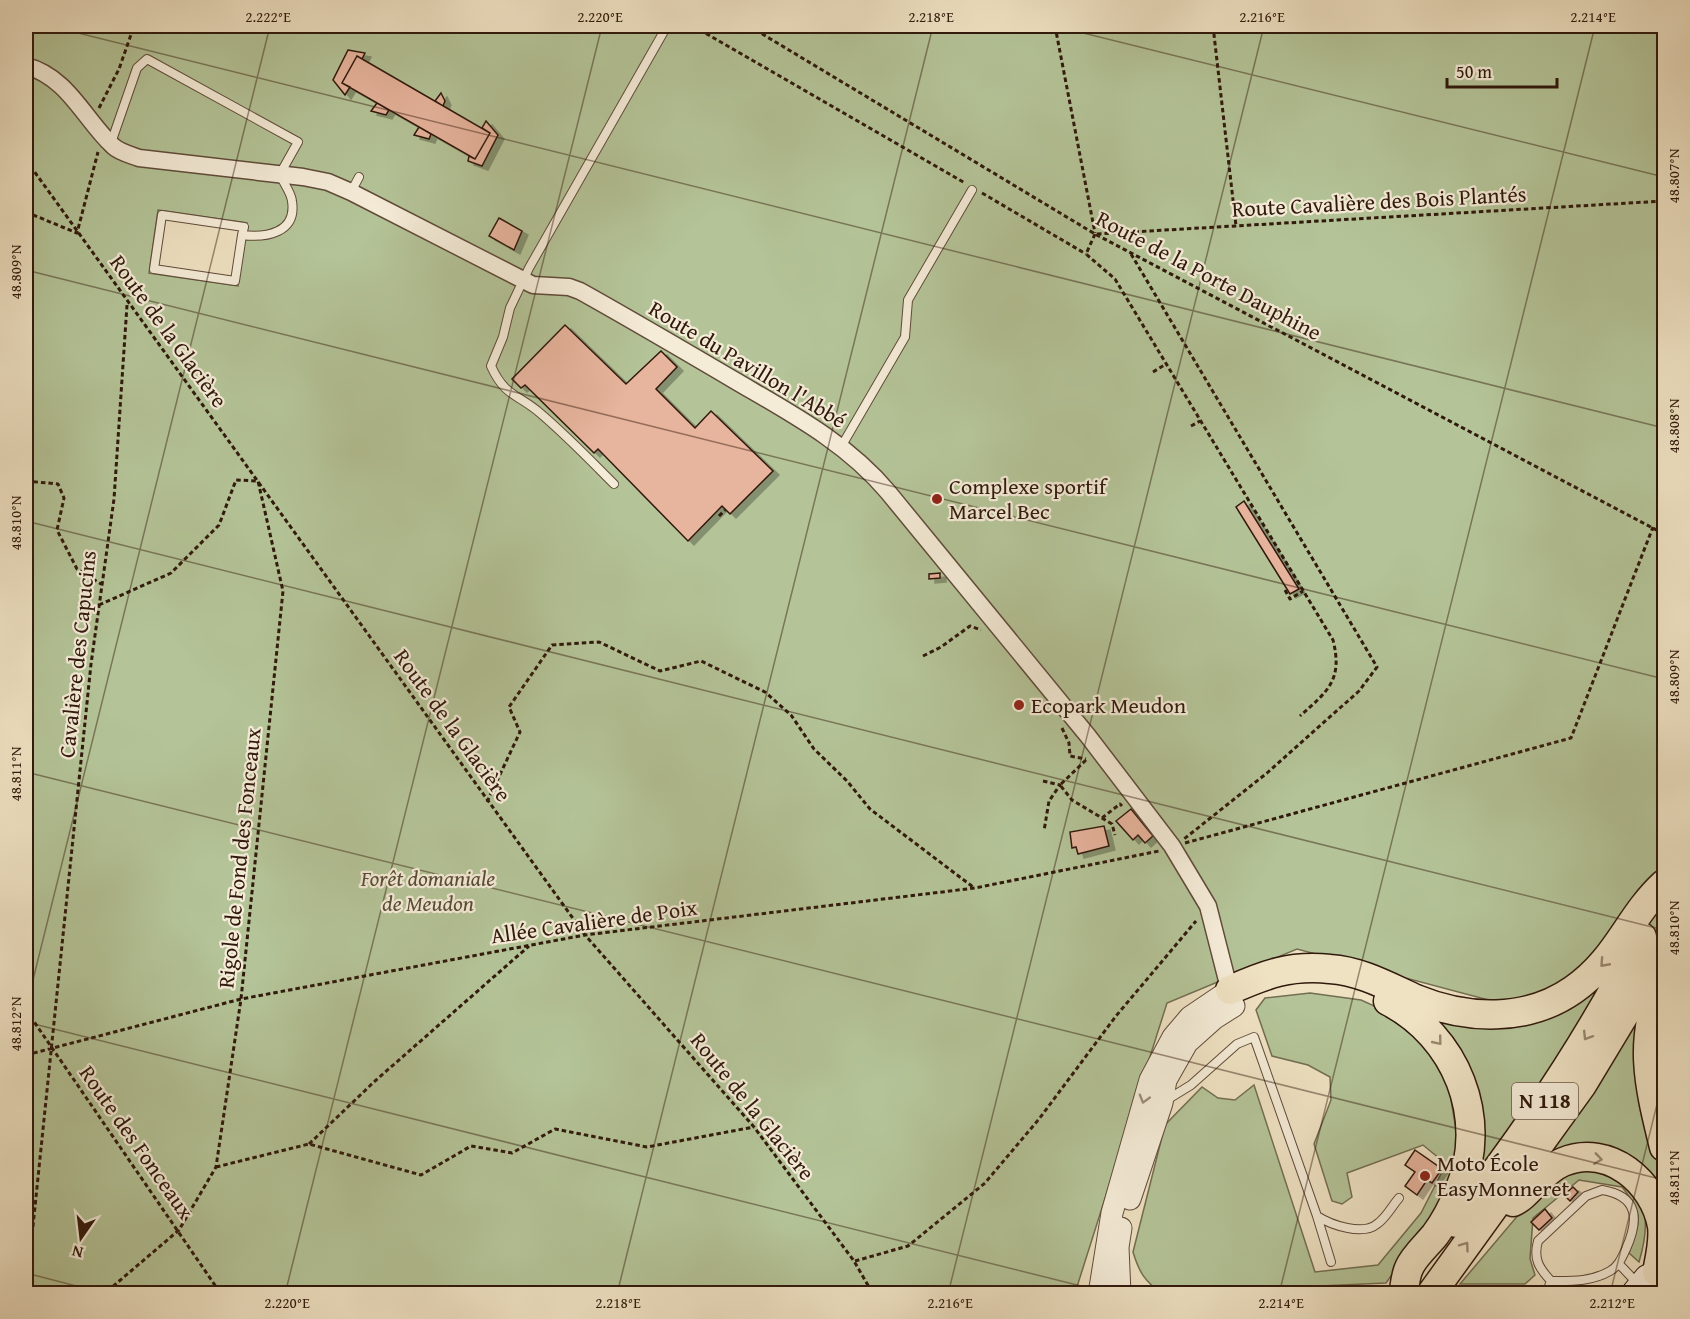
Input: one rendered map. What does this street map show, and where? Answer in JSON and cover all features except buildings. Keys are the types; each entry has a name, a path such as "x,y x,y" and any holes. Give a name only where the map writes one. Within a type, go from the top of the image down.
{"highway":[{"path":"1232,998 1272,972 1307,968 1333,969 1360,976 1419,1000 1465,1013 1505,1014 1531,1010 1567,994 1606,963 1633,926 1647,900 1665,884"},
{"name":"N 118","path":"1412,1292 1528,1126 1595,1022 1665,893"},
{"name":"N 118","path":"1412,1292 1494,1208 1582,1085 1665,949"},
{"path":"1665,980 1649,1027 1647,1058 1652,1099 1665,1147"},
{"path":"1232,998 1300,983 1347,985 1377,995 1413,1016 1433,1034 1453,1062 1464,1091 1469,1118 1470,1143 1465,1176 1459,1193 1437,1232 1409,1267 1412,1292"},
{"path":"1494,1208 1520,1199 1534,1182 1552,1167 1566,1161 1592,1158 1610,1161 1641,1182 1654,1200 1662,1229 1642,1284"}],"street":[{"name":"Route du Pavillon l'Abbé","path":"26,66 37,69 57,81 115,148 139,158 355,184 533,285 569,287 580,291 804,421 842,447 867,468 888,492 1092,755 1172,846 1208,906 1232,998"},
{"path":"1120,1293 1118,1271 1121,1225 1162,1103 1166,1080 1187,1043 1215,1018 1232,998"},
{"path":"1099,1293 1112,1213 1150,1080 1173,1036 1190,1017 1232,998"},
{"path":"1118,1271 1133,1293"}],"lane":[{"path":"614,484 538,411 518,400 499,383 491,366 503,337 510,308 524,280 667,26"},
{"path":"111,144 137,68 147,59 298,142 280,174 292,200 290,222 283,230 267,236 242,235"},
{"path":"842,447 905,336 908,300 972,190"},
{"path":"162,215 244,226 242,235 235,281 154,269 162,215"},
{"path":"1162,1103 1191,1085 1237,1044 1254,1037 1331,1262"},
{"path":"1602,1190 1614,1192 1628,1200 1636,1217 1633,1233 1618,1264 1593,1278 1551,1281 1538,1266 1535,1251 1538,1241 1586,1196 1602,1190"},
{"path":"1317,1216 1329,1224 1363,1230 1376,1226 1399,1198"},
{"path":"1618,1264 1642,1284"},
{"path":"1546,1293 1551,1281"}],"path":[{"path":"693,26 1086,254 1115,279 1333,640 1338,666 1333,683 1325,694 1300,716"},
{"name":"Route de la Porte Dauphine","path":"749,26 1095,234 1665,534"},
{"path":"1054,26 1095,234 1086,254"},
{"path":"1213,26 1236,226"},
{"name":"Route de la Glacière","path":"26,160 585,935 754,1127 854,1261 873,1293"},
{"name":"Route Cavalière des Bois Plantés","path":"1095,234 1665,201"},
{"path":"1130,252 1377,667 1359,691 1267,773 1196,831 1172,846"},
{"name":"Cavalière des Capucins","path":"26,1293 91,664 114,499 128,304"},
{"path":"1153,372 1166,364"},
{"path":"1191,426 1200,421"},
{"path":"99,605 171,573 219,525 236,480 258,481"},
{"path":"26,481 58,484 64,498 57,530 77,569 101,584"},
{"name":"Rigole de Fond des Fonceaux","path":"104,1293 179,1230 216,1167 242,999 283,591 258,481"},
{"path":"719,516 725,510"},
{"path":"1172,846 1571,738 1653,527"},
{"path":"1285,590 1290,599 1303,591"},
{"path":"923,656 941,647 970,626 986,632"},
{"path":"487,802 520,732 509,707 552,645 599,642 660,671 701,661 765,693 791,715 814,749 847,781 870,809 975,888"},
{"path":"1061,720 1070,756 1092,755"},
{"path":"1044,831 1049,801 1060,785 1092,755"},
{"path":"1043,781 1060,785 1072,800 1112,824 1115,835"},
{"path":"1102,818 1118,806"},
{"name":"Allée Cavalière de Poix","path":"26,1055 242,999 530,945 585,935 975,888 1145,855 1172,846"},
{"path":"854,1261 908,1246 985,1183 1039,1119 1116,1016 1208,906"},
{"path":"309,1144 375,1081 530,945"},
{"name":"Route des Fonceaux","path":"26,1010 50,1049 221,1293"},
{"path":"216,1167 309,1144 421,1175 471,1146 512,1153 555,1129 647,1147 754,1127"}],"green space":[{"name":"Forêt domaniale de Meudon","path":"26,26 1664,26 1664,1047 1641,1041 1664,1191 1664,1207 1633,1162 1542,1166 1578,1114 1468,1194 1479,1126 1411,1005 1541,1014 1297,949 1167,1003 1075,1293 26,1293","holes":["158,210 247,223 238,286 149,273"]},
{"path":"1310,993 1361,1000 1399,1017 1441,1064 1450,1094 1458,1142 1454,1170 1441,1205 1386,1283 1162,1293 1143,1276 1133,1252 1165,1125 1202,1087 1218,1098 1235,1100 1254,1085 1315,1272 1378,1265 1421,1213 1446,1164 1423,1145 1347,1173 1352,1197 1342,1204 1332,1201 1314,1144 1331,1100 1330,1077 1308,1065 1272,1056 1256,1010 1265,998"},
{"path":"1588,1168 1621,1181 1633,1190 1640,1200 1646,1226 1639,1262 1629,1253 1638,1225 1637,1212 1622,1187 1579,1180 1533,1218 1530,1259 1535,1275 1525,1284 1460,1284 1547,1181"}],"place":[{"name":"Complexe sportif Marcel Bec","path":"937,499"},
{"name":"Ecopark Meudon","path":"1019,705"},
{"name":"Moto École EasyMonneret","path":"1425,1176"}]}
